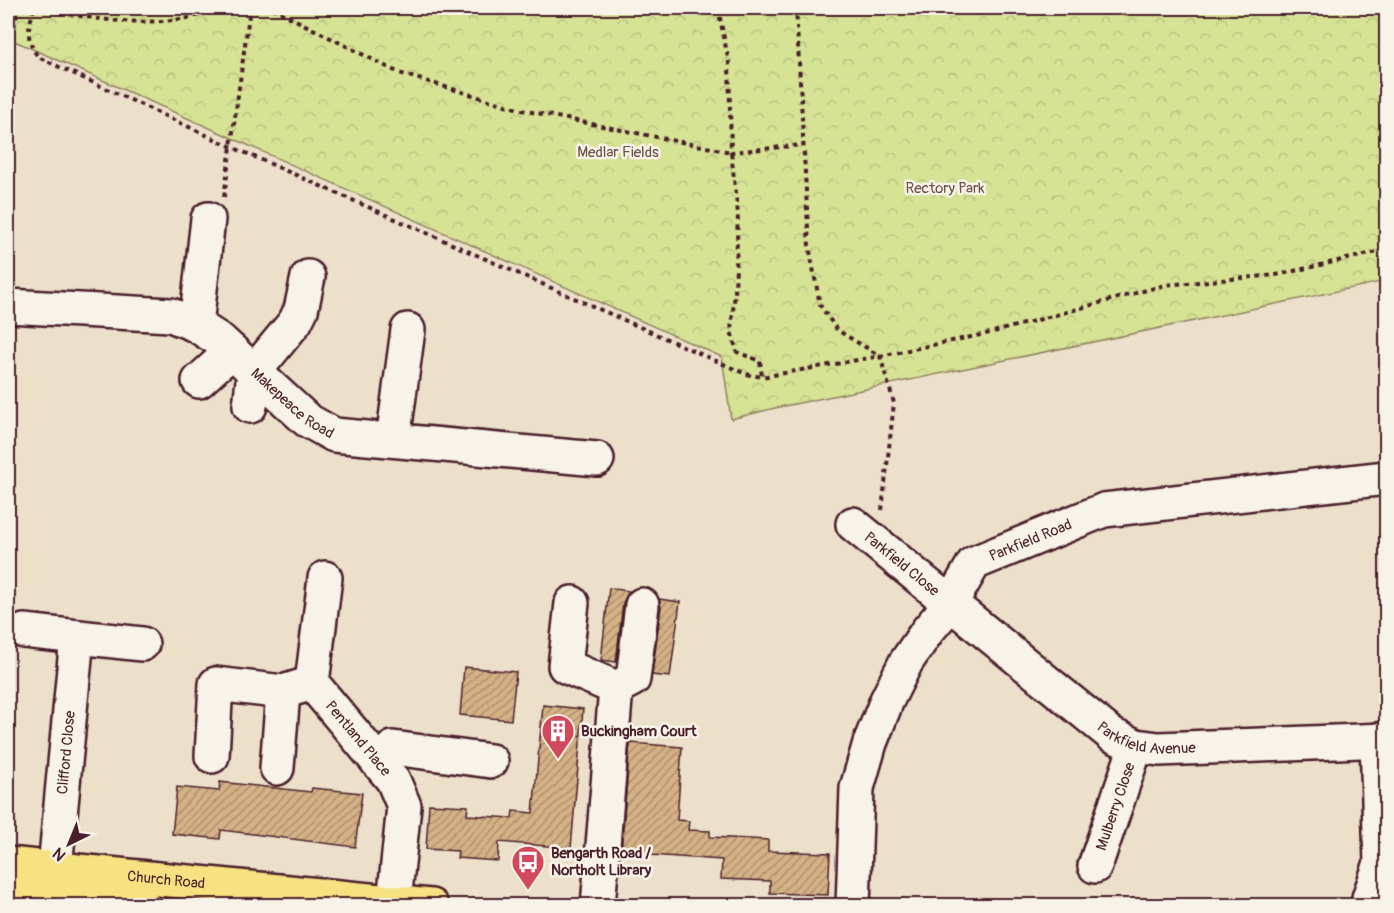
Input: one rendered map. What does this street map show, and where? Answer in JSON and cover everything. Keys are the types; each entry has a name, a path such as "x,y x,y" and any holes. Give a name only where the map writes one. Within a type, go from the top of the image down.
{"highway":[{"name":"Church Road","path":"8,864 431,906"},
{"name":"Church Road","path":"8,892 93,903 143,906"}],"street":[{"path":"196,325 208,219"},
{"path":"199,381 243,362 295,322 301,310 308,277"},
{"name":"Makepeace Road","path":"8,306 171,315 196,325 221,341 307,420 334,435 597,459"},
{"path":"393,440 408,330"},
{"path":"243,362 250,406"},
{"name":"Parkfield Road","path":"853,906 857,788 870,743 886,700 906,662 928,630 951,603 974,563 1104,510 1386,478"},
{"name":"Parkfield Close","path":"866,534 951,603"},
{"path":"277,768 325,578"},
{"path":"572,603 566,666 616,688"},
{"name":"Parkfield Avenue","path":"951,603 1112,735 1136,746 1159,749 1382,740"},
{"path":"616,688 633,679 642,605"},
{"path":"24,631 142,644"},
{"name":"Clifford Close","path":"55,868 77,637"},
{"path":"212,756 216,684 298,687"},
{"name":"Pentland Place","path":"298,687 377,761 393,780 404,806 394,902"},
{"path":"598,905 616,688"},
{"path":"1369,898 1381,862 1382,740"},
{"name":"Mulberry Close","path":"1095,866 1136,746"},
{"path":"377,761 393,748 491,761"}],"path":[{"path":"8,44 12,37 18,8"},
{"path":"34,8 29,25 28,42 38,57 230,146 746,374 762,376 880,356 990,333 1165,285 1276,275 1385,250 1386,239"},
{"path":"43,8 76,16 133,23 189,17 219,8"},
{"path":"208,219 222,213 250,8"},
{"path":"272,8 399,73 522,110 731,152 804,144"},
{"path":"718,8 729,63 731,152 738,214 731,330 737,352 760,361 762,376"},
{"path":"796,8 809,246 820,305 837,330 880,356 894,403 866,534"}],"green space":[{"path":"8,8 1386,8 1386,281 731,419 722,357 8,38"}],"building":[{"path":"609,588 629,591 623,603 616,662 601,660"},
{"path":"659,599 680,602 670,677 652,675 661,607"},
{"path":"464,667 516,672 511,720 460,715"},
{"name":"Buckingham Court","path":"543,705 583,709 571,848 499,842 498,861 457,858 458,851 426,849 429,804 468,806 467,815 512,818 513,811 533,813"},
{"path":"630,743 682,747 677,820 689,821 688,830 710,831 710,837 768,840 768,851 830,853 828,895 770,893 770,881 721,879 722,860 621,853"},
{"path":"220,782 311,792 312,788 362,793 355,847 221,830 220,839 172,834 177,787 219,791"}],"place":[{"name":"Buckingham Court","path":"558,760"},
{"name":"Bengarth Road / Northolt Library","path":"528,891"}],"park label":[{"name":"Medlar Fields","path":"618,152"},
{"name":"Rectory Park","path":"945,188"}]}
